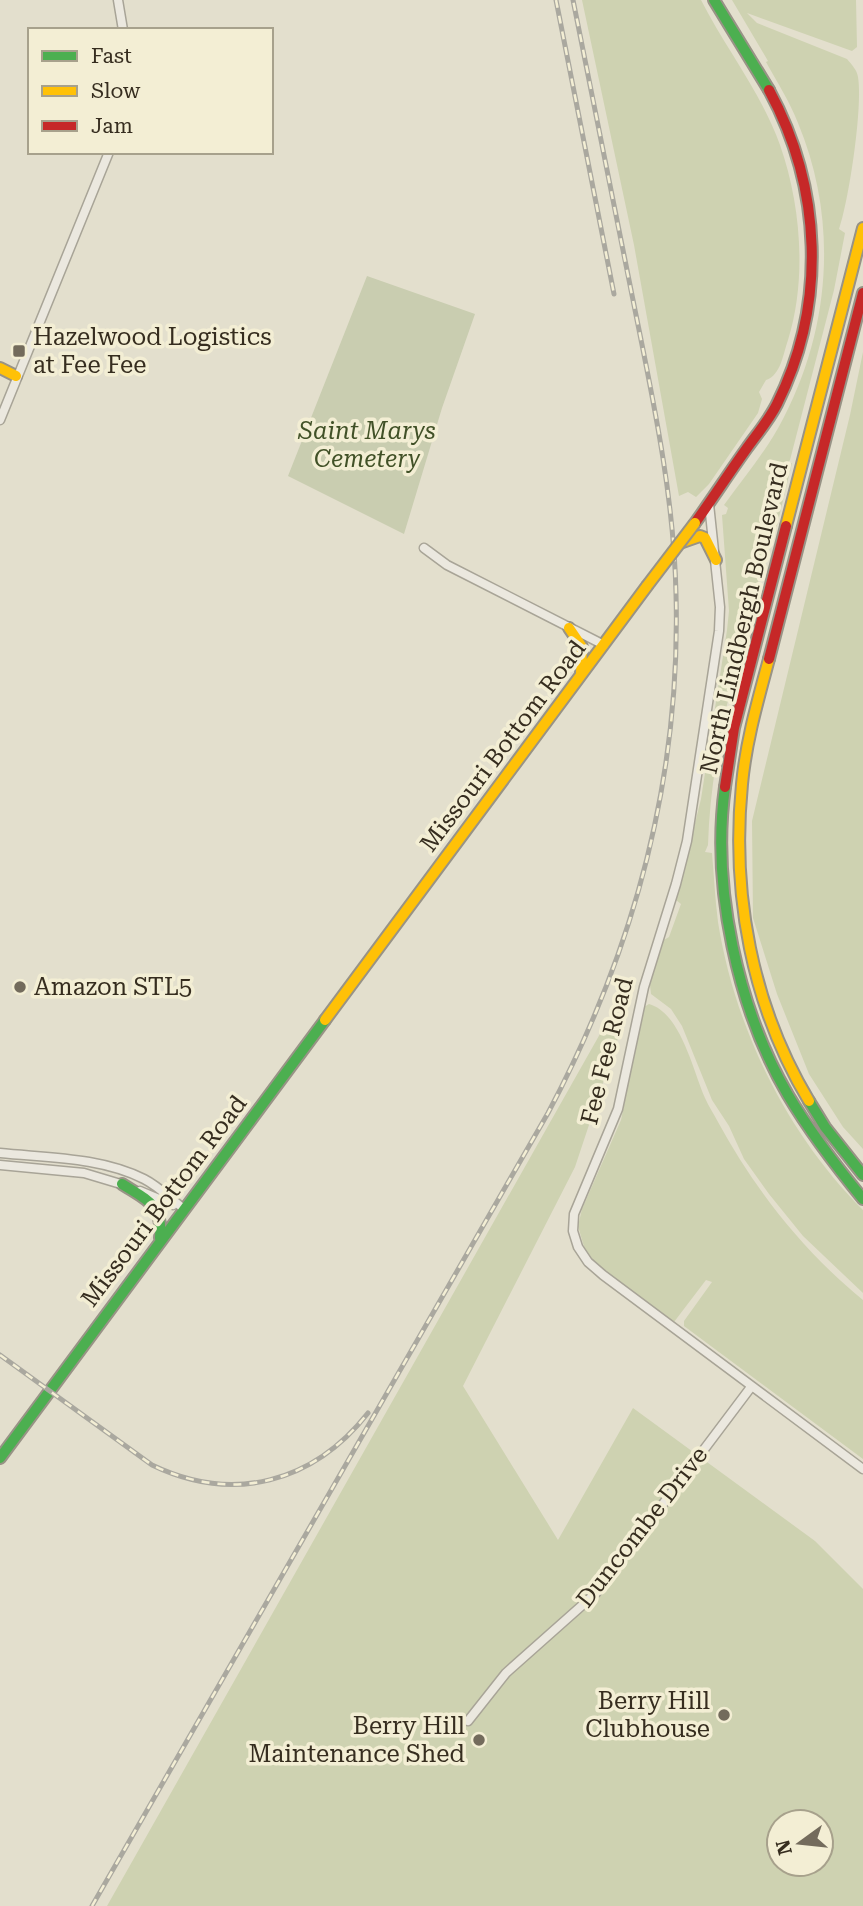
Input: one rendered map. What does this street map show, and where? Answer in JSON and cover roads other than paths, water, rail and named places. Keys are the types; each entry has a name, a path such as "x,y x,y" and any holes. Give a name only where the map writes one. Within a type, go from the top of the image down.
{"main road":[{"name":"Missouri Bottom Road","path":"0,1458 695,523 777,405 801,343 809,312 813,264 811,216 789,131 769,90 714,0"},
{"name":"North Lindbergh Boulevard","path":"863,228 734,728 725,783 721,840 724,896 731,942 743,992 757,1032 780,1083 802,1119 826,1155 863,1199"},
{"name":"North Lindbergh Boulevard","path":"863,293 752,723 741,778 737,834 746,937 772,1027 810,1103 863,1175"},
{"path":"0,368 16,376"},
{"path":"680,543 700,536 705,538 716,560"},
{"path":"569,628 582,647 580,677"},
{"path":"122,1184 153,1203 159,1211 160,1241"}],"street":[{"path":"118,0 123,28"},
{"path":"0,420 108,154"},
{"name":"Fee Fee Road","path":"709,504 720,607 717,653 687,841 644,987 618,1109 579,1198 573,1231 578,1247 588,1262 863,1469"},
{"path":"424,548 446,565 604,645"},
{"path":"0,1153 85,1161 119,1169 146,1180 184,1209"},
{"path":"0,1165 84,1173 122,1184 184,1209"},
{"name":"Duncombe Drive","path":"468,1721 506,1673 596,1593 751,1387"}],"railway":[{"path":"556,0 614,294"},
{"path":"92,1906 548,1113 605,990 628,926 646,862 660,797 670,730 675,663 676,594 671,522 649,381 573,0"},
{"path":"0,1355 152,1465 182,1477 212,1483 241,1484 270,1480 297,1470 322,1456 346,1437 368,1413"}],"place":[{"name":"Hazelwood Logistics at Fee Fee","path":"19,351"},
{"name":"Amazon STL5","path":"20,987"},
{"name":"Berry Hill Clubhouse","path":"724,1715"},
{"name":"Berry Hill Maintenance Shed","path":"479,1740"}],"park label":[{"name":"Saint Marys Cemetery","path":"367,445"}]}
